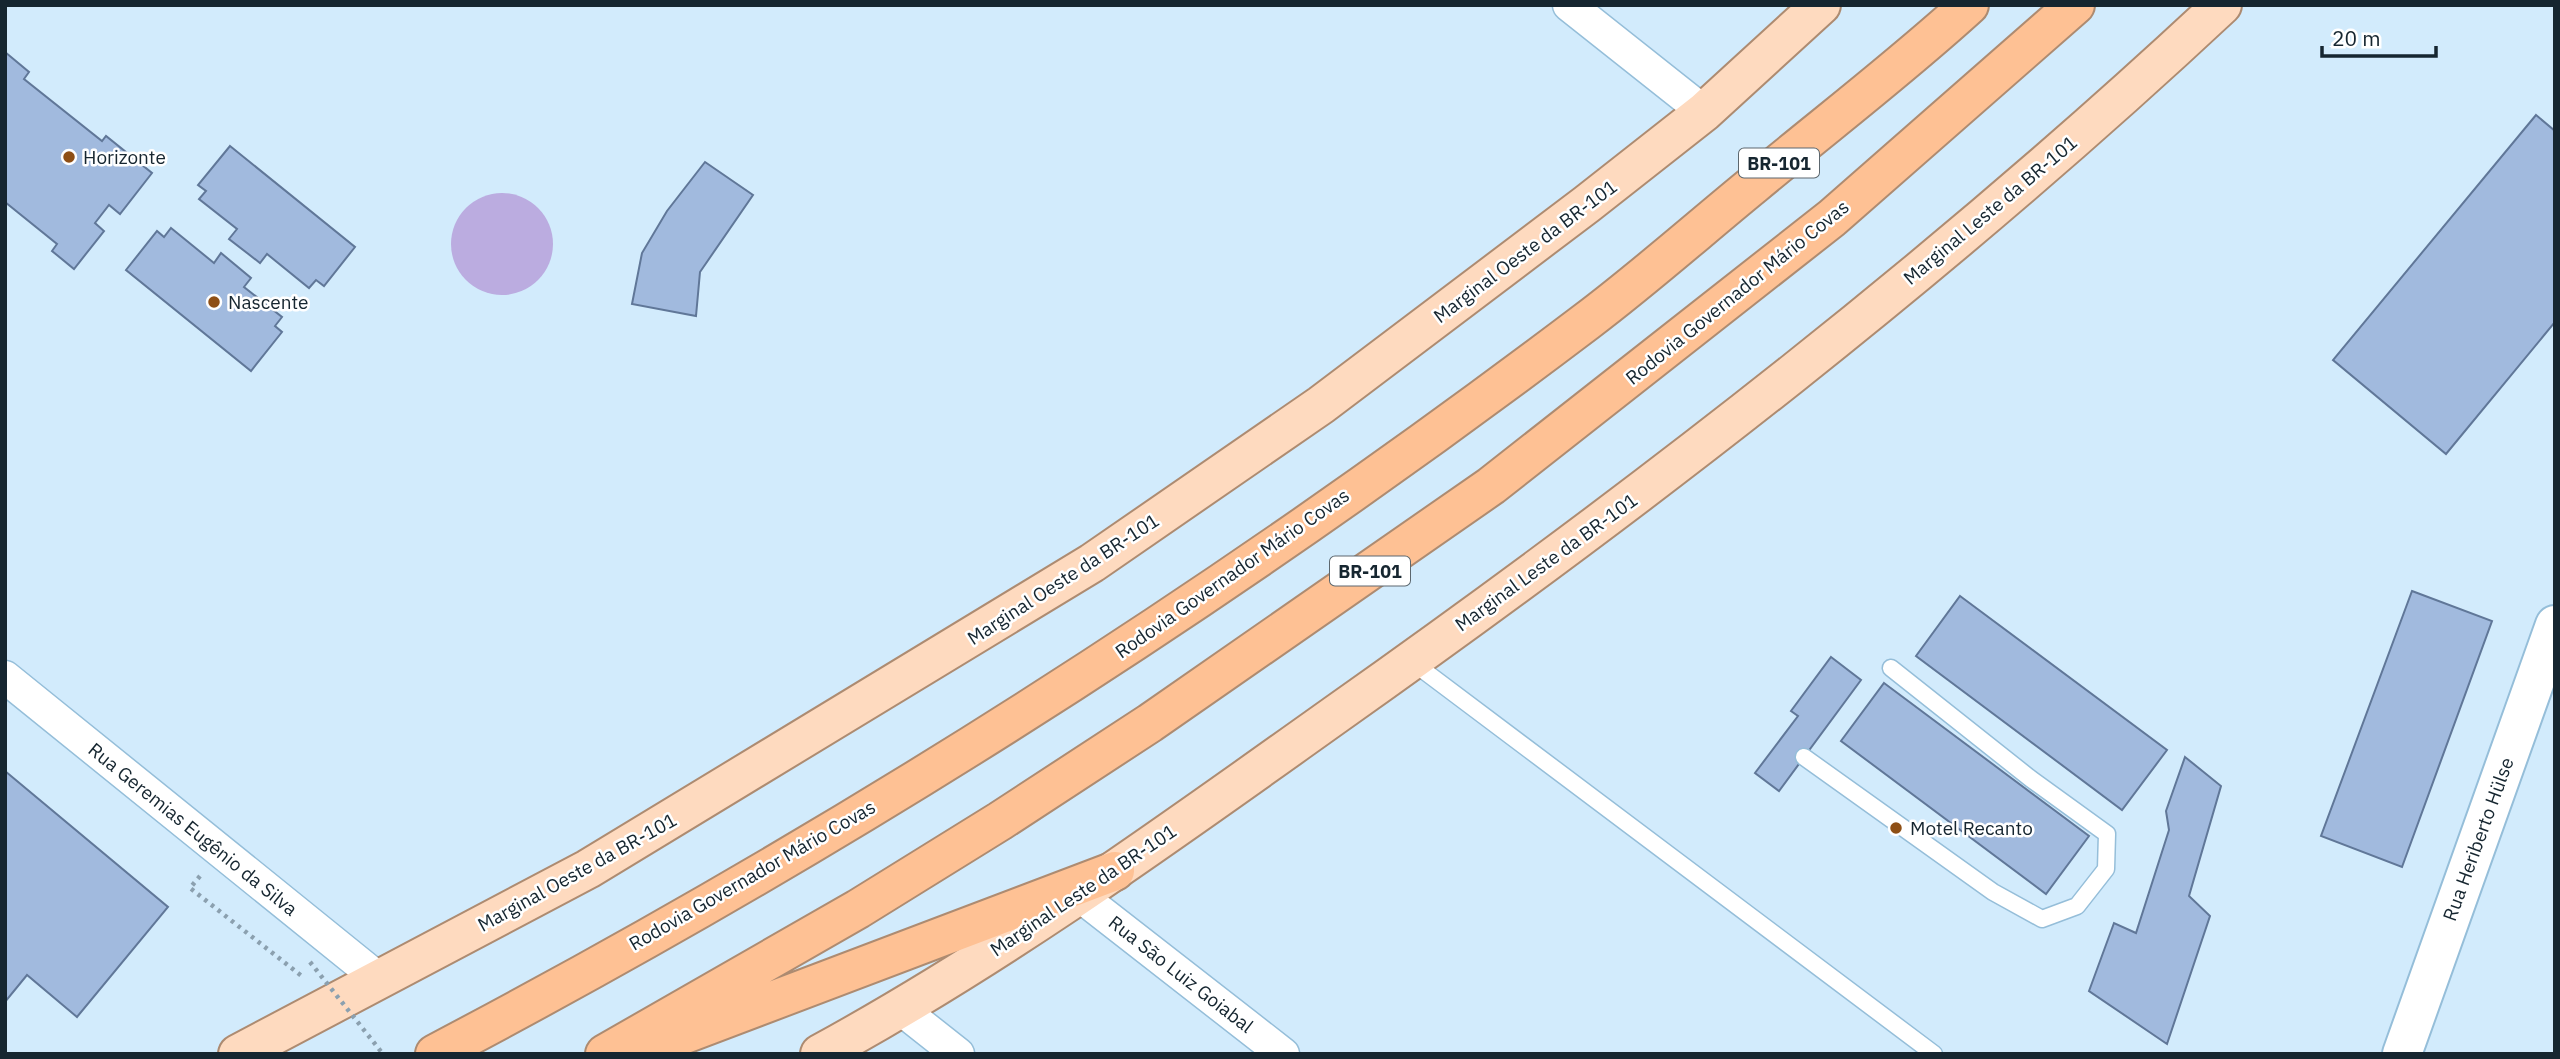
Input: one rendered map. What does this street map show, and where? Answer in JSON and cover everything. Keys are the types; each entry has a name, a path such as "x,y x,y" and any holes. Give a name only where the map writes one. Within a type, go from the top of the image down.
{"highway":[{"name":"Rodovia Governador Mário Covas","path":"435,1054 530,1004 710,901 1037,706 1292,534 1589,320 1969,5"},
{"name":"Rodovia Governador Mário Covas","path":"605,1054 858,909 1000,821 1150,723 1491,486 1832,218 2075,5"},
{"path":"633,1054 1115,871"}],"main road":[{"name":"Marginal Oeste da BR-101","path":"238,1054 633,842 1092,563 1321,405 1704,112 1821,5"},
{"name":"Marginal Leste da BR-101","path":"820,1054 901,1009 1115,871 1411,661 1728,428 1990,211 2222,5"}],"street":[{"path":"1569,5 1704,112"},
{"name":"Rua Heriberto Hülse","path":"2402,1054 2555,625"},
{"name":"Rua Geremias Eugênio da Silva","path":"5,677 380,980"},
{"name":"Rua São Luiz Goiabal","path":"1079,895 1283,1054"},
{"path":"901,1009 958,1054"}],"lane":[{"path":"1411,661 1934,1054"},
{"path":"1804,757 1993,892 2042,919 2077,906 2106,869 2106,834 2031,779 1891,668"}],"path":[{"path":"212,884 201,876 190,888 301,974 328,1007"},
{"path":"299,953 310,962 383,1054"}],"shaded area":[{"path":"502,193 521,197 538,208 549,225 553,244 549,263 538,280 521,291 502,295 483,291 466,280 455,263 451,244 455,225 466,208 483,197"}],"building":[{"name":"Horizonte","path":"5,52 29,72 24,79 102,141 106,136 152,173 120,214 109,205 95,223 104,231 74,269 52,251 57,244 5,202"},
{"path":"2536,115 2555,131 2555,322 2446,454 2333,360"},
{"name":"Nascente","path":"230,146 355,247 324,286 316,280 309,288 267,254 260,263 229,239 237,229 199,199 206,191 198,185"},
{"path":"705,162 753,195 700,272 696,316 632,304 642,253 667,211"},
{"name":"Nascente","path":"171,228 214,263 221,253 251,278 244,287 282,317 275,326 282,332 251,371 126,270 157,231 164,237"},
{"path":"2412,591 2492,621 2402,867 2321,836"},
{"path":"1960,596 2167,750 2122,810 1916,656"},
{"path":"1831,657 1861,680 1779,791 1755,773 1798,716 1791,711"},
{"path":"1884,683 2089,836 2046,894 1841,741"},
{"path":"2185,757 2221,786 2189,896 2210,916 2167,1044 2089,991 2114,923 2136,933 2169,830 2166,811"},
{"path":"5,771 168,907 77,1017 27,975 5,1002"}],"place":[{"name":"Horizonte","path":"69,157"},
{"name":"Nascente","path":"214,302"},
{"name":"Motel Recanto","path":"1896,828"}]}
